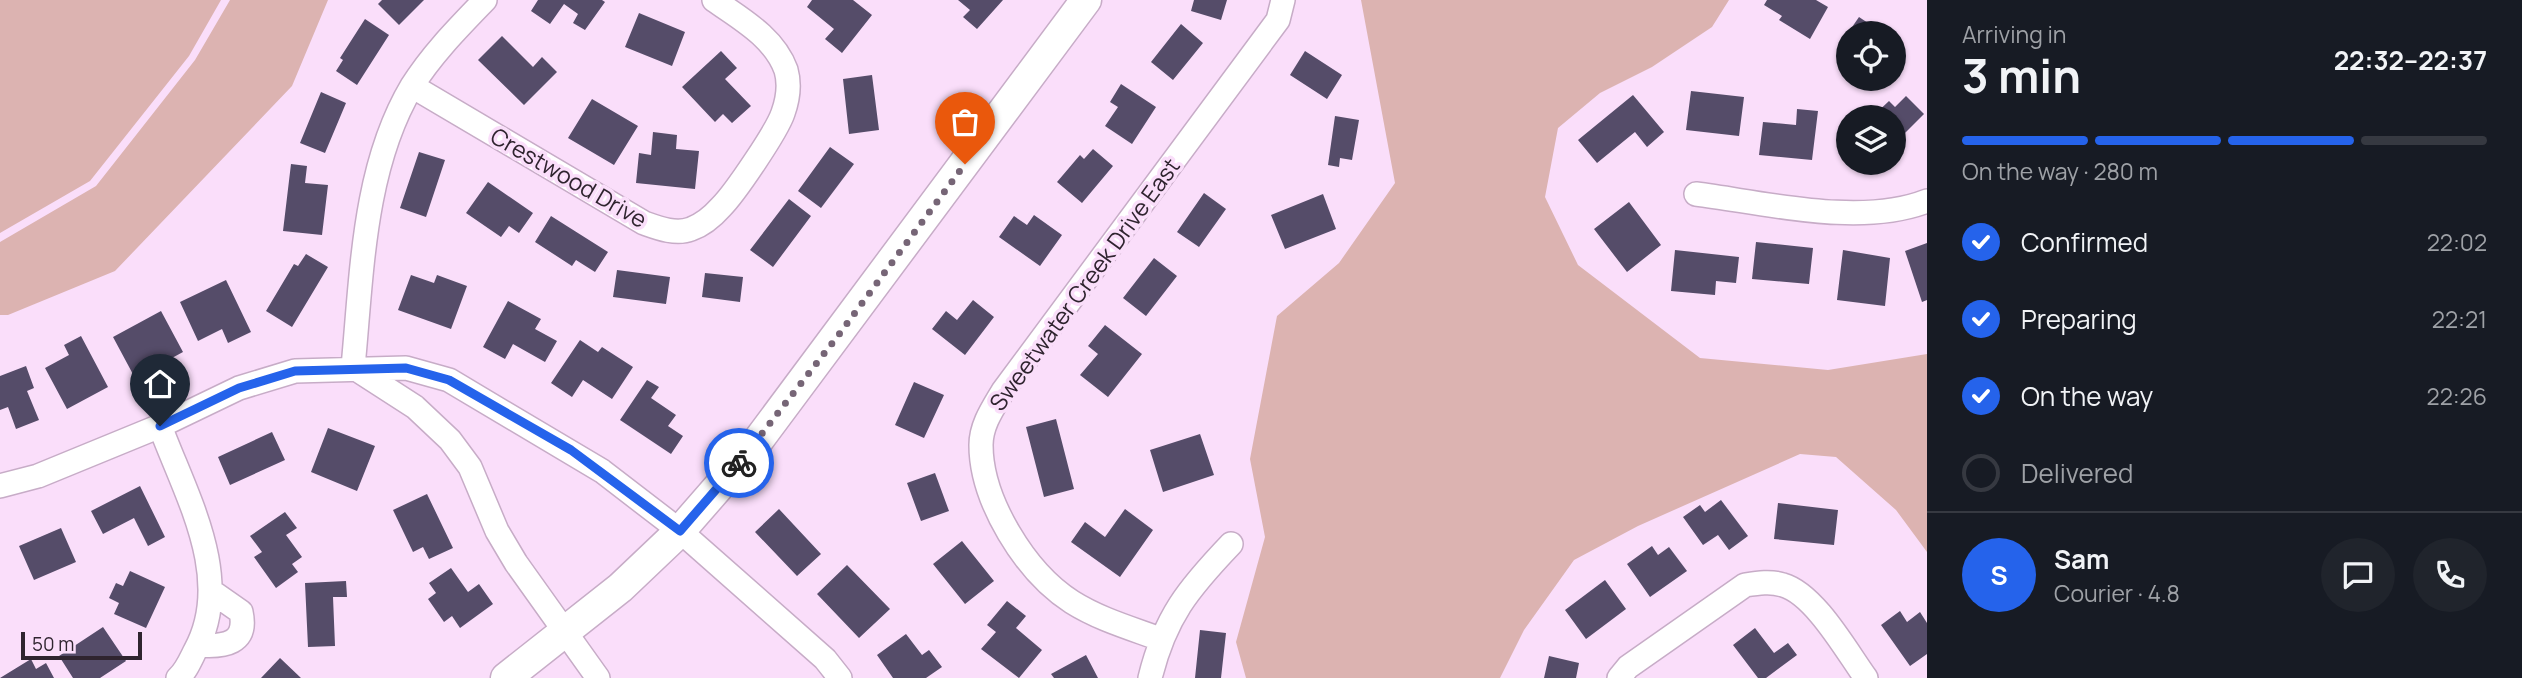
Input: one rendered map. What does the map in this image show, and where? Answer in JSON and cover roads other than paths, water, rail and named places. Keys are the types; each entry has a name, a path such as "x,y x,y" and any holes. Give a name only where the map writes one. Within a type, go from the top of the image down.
{"main road":[{"path":"506,678 566,633 680,531 754,446 1086,0"}],"street":[{"path":"353,367 365,245 376,182 388,137 412,86 441,46 485,0"},
{"name":"Crestwood Drive","path":"412,86 644,223 665,231 688,230 704,222 723,206 782,116 788,94 787,72 778,53 762,34 714,0"},
{"name":"Sweetwater Creek Drive East","path":"1160,639 1107,621 1070,601 1035,568 1005,527 987,485 981,444 987,417 1003,391 1278,20 1283,0"},
{"path":"1696,194 1854,214 1895,212 1927,201"},
{"path":"353,367 415,407 450,440 470,467 497,531 516,563 598,678"},
{"path":"0,486 38,476 160,426 239,388 295,371 353,367 406,368 449,380 571,450 680,531 825,659 840,678"},
{"path":"160,426 205,547 211,591 204,635 178,678"},
{"path":"1150,678 1160,639 1183,597 1231,544"},
{"path":"1619,678 1628,667 1745,585 1765,582 1785,585 1801,594 1866,678"},
{"path":"199,645 221,647 237,641 243,631 242,612 211,591"}]}
